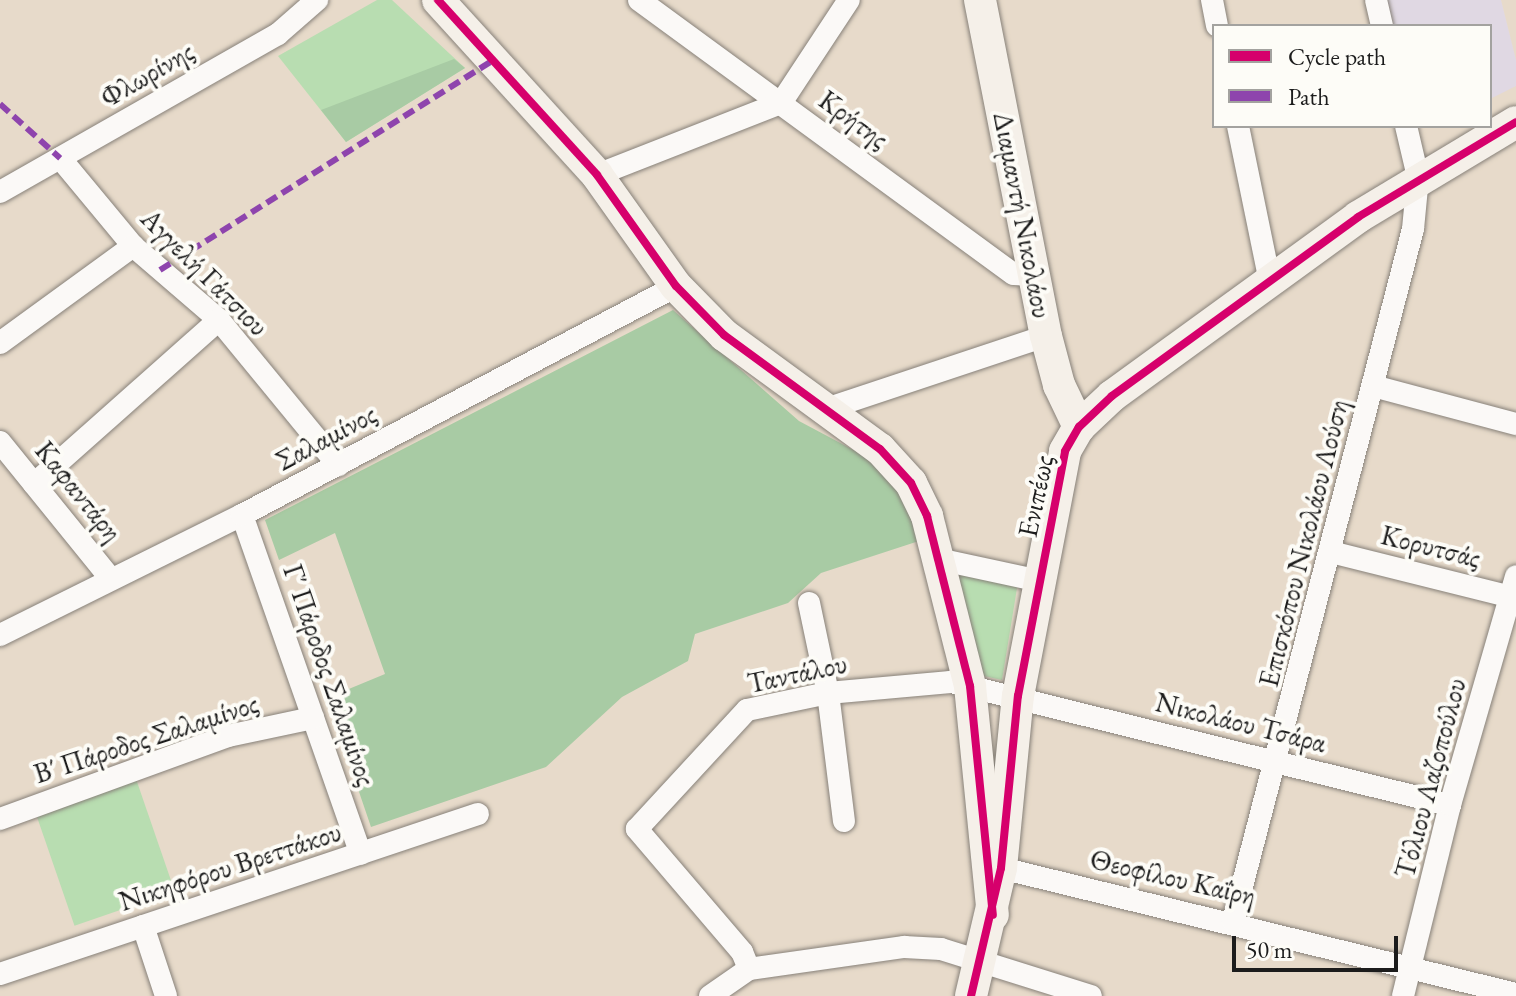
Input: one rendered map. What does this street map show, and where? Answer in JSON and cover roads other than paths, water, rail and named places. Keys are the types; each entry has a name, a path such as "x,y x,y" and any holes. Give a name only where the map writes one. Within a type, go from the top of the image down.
{"street":[{"name":"Φλωρίνης","path":"0,192 278,34 317,0"},
{"path":"438,0 597,175 676,286 724,335 898,465 927,516 970,686 993,915"},
{"name":"Κρήτης","path":"639,0 1014,274 1036,275"},
{"path":"597,175 781,103 849,0"},
{"name":"Διαμαντή Νικολάου","path":"980,0 1046,336 1059,385 1079,427"},
{"path":"1212,0 1217,24"},
{"path":"1376,0 1382,24"},
{"name":"Ενιπέως","path":"971,996 993,915 1001,868 1018,696 1065,451 1079,427 1112,396 1418,177 1516,122"},
{"path":"1238,128 1270,282"},
{"name":"Επισκόπου Νικολάου Λούση","path":"1233,921 1278,762 1413,229 1418,177 1406,128"},
{"name":"Αγγελή Γάτσιου","path":"60,158 133,246 219,320 338,465"},
{"path":"0,343 133,246"},
{"name":"Σαλαμίνος","path":"0,635 242,515 676,286"},
{"path":"34,484 219,320"},
{"path":"823,410 1046,336"},
{"path":"1373,386 1516,424"},
{"name":"Καφαντάρη","path":"0,442 111,579"},
{"name":"Γ΄ Πάροδος Σαλαμίνος","path":"242,515 361,854"},
{"name":"Κορυτσάς","path":"1331,552 1514,591"},
{"path":"938,559 1040,581"},
{"name":"Τόλιου Λαζοπούλου","path":"1403,996 1450,805 1514,591"},
{"path":"809,603 828,693 844,821"},
{"name":"Ταντάλου","path":"749,969 742,952 637,829 747,710 828,693 951,682 1018,696"},
{"name":"Νικολάου Τσάρα","path":"1018,696 1450,805"},
{"name":"Β΄ Πάροδος Σαλαμίνος","path":"0,819 228,736 313,718"},
{"name":"Νικηφόρου Βρεττάκου","path":"0,974 478,814"},
{"name":"Θεοφίλου Καΐρη","path":"1001,868 1233,921 1516,994"},
{"path":"143,926 166,996"},
{"path":"710,996 749,969 904,947 941,949 1091,996"}]}
